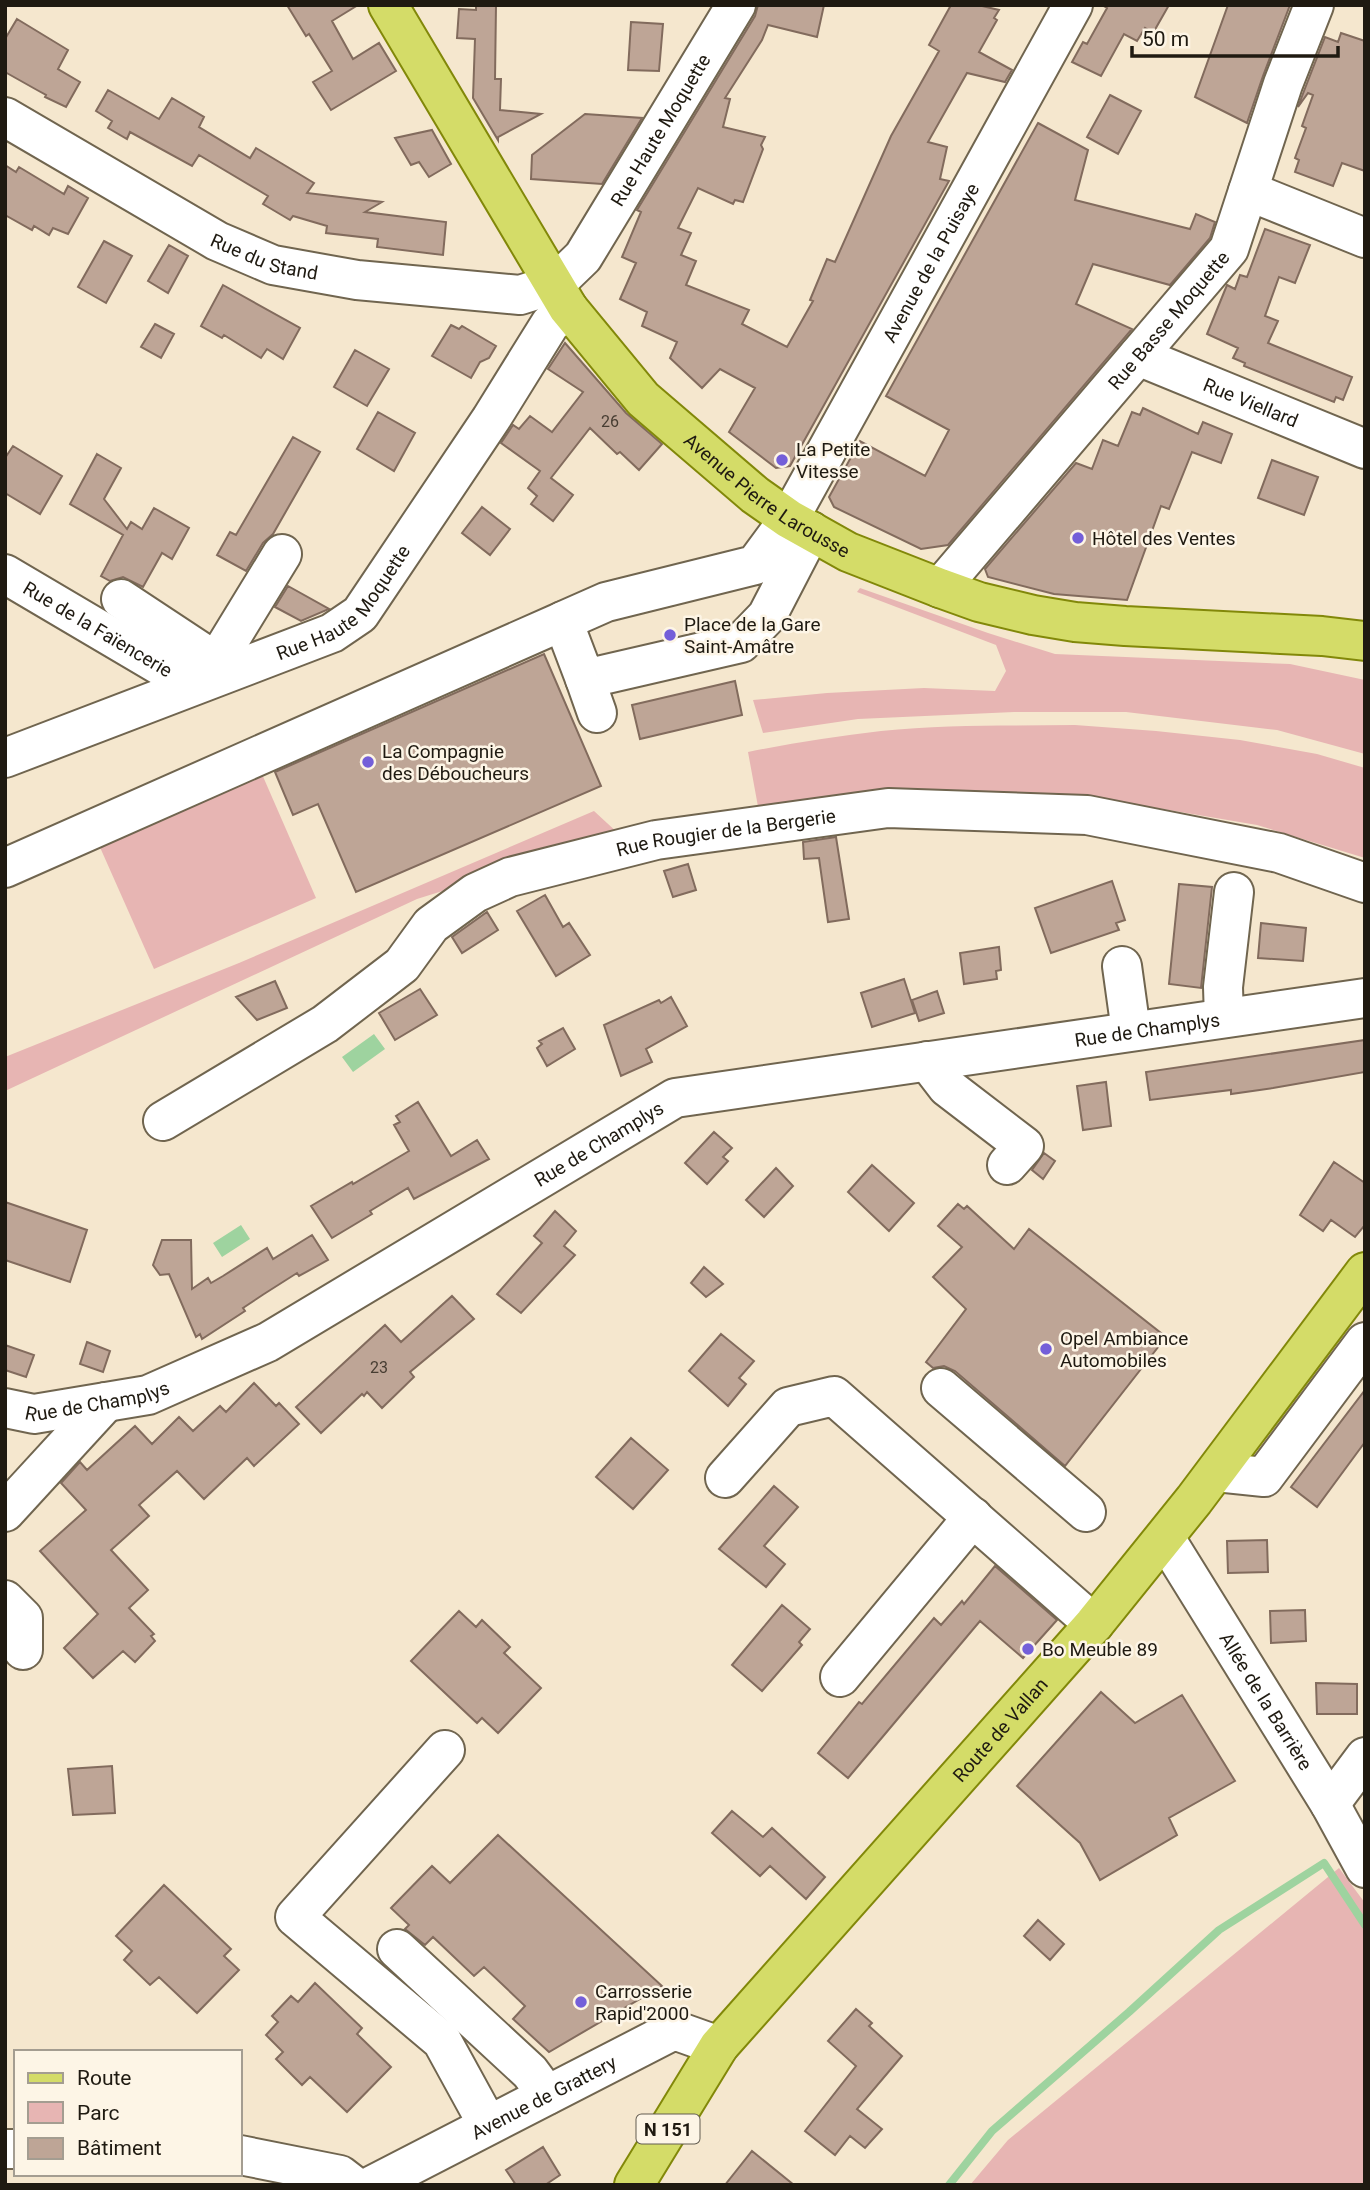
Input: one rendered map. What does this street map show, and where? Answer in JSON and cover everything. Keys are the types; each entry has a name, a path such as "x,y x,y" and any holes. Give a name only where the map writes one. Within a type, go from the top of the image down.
{"main road":[{"name":"Avenue Pierre Larousse","path":"388,5 561,296 643,399 755,495 800,525 848,552 940,588 979,602 1033,615 1125,626 1322,636 1365,641"},
{"name":"Route de Vallan","path":"634,2185 719,2046 1094,1624 1216,1472 1365,1272"}],"street":[{"name":"Rue Haute Moquette","path":"7,755 213,673 332,633 360,614 491,419 550,324 561,296 583,257 736,5"},
{"name":"Avenue de la Puisaye","path":"800,525 1073,5"},
{"name":"Rue Basse Moquette","path":"940,588 1229,249 1283,85 1314,5"},
{"name":"Rue du Stand","path":"5,117 217,241 273,265 356,280 520,295 561,296"},
{"path":"1248,191 1365,238"},
{"name":"Rue Viellard","path":"1138,356 1365,449"},
{"path":"5,868 606,602 755,565 800,525"},
{"path":"563,621 591,696 741,643 768,616 800,525"},
{"path":"121,599 213,673 282,554"},
{"name":"Rue de la Faïencerie","path":"5,574 213,673"},
{"name":"Rue Rougier de la Bergerie","path":"163,1121 325,1024 402,965 431,925 475,893 510,877 656,839 888,808 1087,815 1279,853 1365,883"},
{"path":"1224,1018 1223,987 1234,892"},
{"path":"1122,966 1131,1031"},
{"name":"Rue de Champlys","path":"5,1408 34,1414 148,1395 268,1342 675,1098 1365,998"},
{"path":"927,1061 947,1087 1024,1146 1007,1166"},
{"path":"1216,1472 1264,1477 1365,1342"},
{"path":"940,1388 1086,1512"},
{"path":"724,1478 788,1407 834,1396 1094,1624"},
{"path":"5,1512 106,1402"},
{"path":"840,1677 973,1517"},
{"name":"Allée de la Barrière","path":"1165,1538 1330,1804 1365,1868"},
{"path":"5,1600 23,1618 23,1650"},
{"path":"445,1751 295,1917 442,2041 488,2125"},
{"path":"1330,1804 1365,1757"},
{"path":"397,1949 530,2072 547,2095"},
{"name":"Avenue de Grattery","path":"373,2185 674,2030 719,2046"},
{"path":"242,2155 340,2175 353,2185"}],"green space":[{"path":"860,588 1055,654 1290,664 1365,680 1365,754 1277,730 1126,712 1014,712 858,719 763,733 753,700 924,688 995,691 1006,671 996,645 857,592"},
{"path":"1075,725 1240,740 1317,754 1365,768 1365,858 1257,825 1110,800 981,792 759,812 748,752 831,737 905,729"},
{"path":"258,765 316,898 154,969 95,836"},
{"path":"594,811 620,835 417,899 5,1091 5,1057 239,963"},
{"path":"1339,1868 1365,1903 1365,2185 970,2185 1008,2140"}],"shaded area":[{"path":"374,1034 385,1049 353,1072 342,1057"},
{"path":"241,1225 250,1239 222,1257 213,1243"}],"building":[{"path":"287,5 358,5 332,21 353,59 379,43 396,71 331,110 313,82 332,71"},
{"path":"476,5 496,5 495,79 501,79 500,110 541,114 498,137 498,140 473,98 475,39 457,38 459,9 476,10"},
{"path":"758,5 824,5 817,37 768,25 762,40 725,98 730,99 723,127 765,137 743,202 735,200 733,204 698,188 678,228 691,233 681,255 696,261 686,285 749,310 742,324 787,347 813,301 810,300 827,259 835,262 891,136 939,51 929,45 951,5 978,5 999,10 994,18 997,20 979,52 1012,70 1005,82 967,73 928,142 947,147 940,179 949,181 790,466 776,468 729,432 755,388 720,369 702,388 670,358 677,342 642,326 647,312 620,299 636,263 622,257 641,212 637,210 755,16"},
{"path":"1102,5 1169,5 1153,33 1145,28 1137,41 1124,34 1101,76 1072,62 1083,42 1087,44 1107,8"},
{"path":"1228,5 1290,5 1247,123 1195,97"},
{"path":"17,19 68,50 58,69 80,82 66,107 5,72 5,39"},
{"path":"631,22 663,24 659,71 628,70"},
{"path":"1341,33 1365,41 1365,171 1342,163 1333,186 1295,172 1299,160 1295,158 1306,128 1302,126 1313,95 1308,93 1298,107 1325,37 1338,42"},
{"path":"108,90 159,119 172,98 204,117 199,127 250,158 256,148 314,183 307,193 382,202 365,212 446,222 443,255 377,247 378,239 326,233 327,226 293,216 290,220 263,204 268,196 199,155 192,166 130,132 127,139 108,128 112,121 96,111"},
{"path":"1110,95 1141,111 1118,154 1087,137"},
{"path":"585,114 642,118 602,184 531,179 532,155"},
{"path":"1038,123 1088,150 1075,200 1190,229 1196,214 1215,222 1210,238 1170,285 1093,264 1076,304 1132,329 948,545 921,549 834,507 829,497 860,441 925,476 949,430 886,396"},
{"path":"432,130 451,164 429,177 419,162 411,165 395,138"},
{"path":"5,165 16,172 19,167 64,194 68,186 88,198 68,234 53,228 49,235 34,226 32,230 5,215"},
{"path":"1265,229 1310,245 1295,283 1279,277 1265,316 1278,321 1268,343 1352,377 1343,400 1336,397 1334,402 1244,366 1245,363 1233,358 1238,348 1207,334 1227,285 1235,289 1240,275 1247,277"},
{"path":"104,241 132,256 106,303 78,287"},
{"path":"169,245 188,256 168,293 148,281"},
{"path":"223,285 300,328 283,359 267,349 261,358 224,335 222,338 201,326"},
{"path":"155,324 174,334 161,358 141,347"},
{"path":"451,325 459,329 462,326 496,346 489,358 480,362 471,378 432,356"},
{"path":"565,343 626,413 662,444 639,470 620,452 617,454 590,428 551,478 573,495 553,521 531,504 537,496 528,488 540,471 501,443 513,425 519,429 530,416 552,432 583,392 548,369"},
{"path":"355,350 389,369 367,406 334,387"},
{"name":"Hôtel des Ventes","path":"1143,408 1198,434 1203,422 1232,434 1221,463 1192,452 1169,509 1161,506 1127,600 1054,594 988,577 985,569 1076,463 1092,469 1103,440 1118,446 1132,412 1140,415"},
{"path":"378,412 415,433 394,471 357,449"},
{"path":"293,437 320,452 273,534 263,543 246,571 217,555 230,532 236,535"},
{"path":"13,446 62,476 40,514 5,493 5,458"},
{"path":"97,454 121,468 104,499 127,529 131,522 142,529 154,508 189,528 172,559 162,553 143,587 123,577 110,581 101,576 123,535 70,504"},
{"path":"1272,460 1318,477 1304,515 1258,498"},
{"path":"482,507 510,529 490,555 462,533"},
{"path":"288,586 329,609 301,621 275,607"},
{"path":"544,654 601,786 356,892 318,804 293,815 275,772"},
{"path":"735,681 742,715 640,739 632,705"},
{"path":"836,837 849,919 828,922 819,858 804,859 803,842"},
{"path":"688,864 696,890 673,897 664,871"},
{"path":"1112,881 1125,920 1116,923 1119,930 1051,953 1035,908"},
{"path":"1179,884 1212,887 1201,988 1169,984"},
{"path":"545,895 563,927 569,923 590,955 556,976 517,911"},
{"path":"487,912 498,930 462,953 452,937"},
{"path":"1261,923 1306,928 1303,961 1258,958"},
{"path":"999,947 1001,970 996,971 997,979 964,984 960,953"},
{"path":"904,979 915,1013 872,1027 861,993"},
{"path":"275,981 287,1008 257,1020 236,997"},
{"path":"420,989 437,1015 395,1040 379,1013"},
{"path":"937,991 944,1013 919,1021 912,1000"},
{"path":"671,997 687,1026 646,1049 652,1062 621,1076 604,1025"},
{"path":"563,1028 575,1049 547,1066 537,1048 542,1044 539,1041"},
{"path":"1365,1040 1365,1072 1231,1094 1231,1090 1150,1100 1146,1072"},
{"path":"1106,1082 1111,1126 1083,1130 1077,1086"},
{"path":"418,1102 451,1156 477,1140 489,1159 414,1199 408,1188 332,1238 311,1206 409,1151 394,1125 400,1122 396,1116"},
{"path":"714,1132 732,1148 723,1157 728,1161 707,1184 685,1163"},
{"path":"1044,1153 1055,1161 1043,1179 1032,1170"},
{"path":"1334,1162 1365,1183 1365,1225 1355,1237 1331,1220 1323,1231 1300,1215"},
{"path":"872,1165 914,1203 889,1231 848,1192"},
{"path":"776,1168 793,1186 764,1217 746,1200"},
{"path":"5,1202 87,1230 70,1282 5,1260"},
{"name":"Opel Ambiance Automobiles","path":"958,1204 964,1209 967,1206 1014,1249 1029,1229 1166,1337 1065,1466 955,1371 944,1366 933,1368 926,1362 966,1309 933,1277 962,1247 938,1226"},
{"path":"555,1211 576,1231 564,1246 575,1255 521,1313 497,1294 542,1243 534,1236"},
{"path":"312,1235 328,1260 299,1276 297,1273 202,1339 200,1334 196,1337 169,1274 160,1275 153,1265 162,1240 191,1240 192,1289 208,1278 211,1283 267,1248 273,1259"},
{"path":"704,1267 723,1284 706,1297 691,1283"},
{"path":"452,1296 474,1319 410,1372 414,1377 382,1408 367,1392 364,1396 362,1394 321,1433 296,1407 385,1325 401,1342"},
{"path":"721,1334 754,1361 739,1378 746,1384 728,1406 689,1371"},
{"path":"87,1342 110,1351 103,1372 80,1364"},
{"path":"5,1345 34,1355 26,1377 5,1370"},
{"path":"254,1383 276,1406 279,1403 299,1424 254,1466 247,1458 204,1499 177,1471 139,1505 149,1516 111,1550 148,1590 129,1608 154,1634 151,1636 155,1641 135,1662 123,1651 93,1678 64,1648 98,1614 40,1551 86,1510 61,1483 80,1462 87,1470 135,1426 152,1444 179,1417 193,1431 220,1406 226,1412"},
{"path":"1365,1390 1365,1442 1317,1507 1291,1487"},
{"path":"631,1438 668,1470 633,1509 596,1477"},
{"path":"774,1486 798,1507 764,1546 785,1564 766,1587 719,1549"},
{"path":"1267,1540 1268,1572 1228,1573 1227,1541"},
{"path":"995,1566 1057,1620 1023,1658 980,1621 848,1778 818,1753 859,1702 862,1704 934,1618 941,1625 962,1601 964,1604"},
{"path":"782,1605 810,1629 799,1642 802,1645 762,1691 732,1665"},
{"path":"1305,1610 1306,1641 1271,1643 1270,1611"},
{"path":"459,1611 476,1627 482,1620 510,1647 504,1653 541,1688 498,1733 482,1718 477,1723 411,1661"},
{"path":"1316,1683 1357,1684 1357,1714 1317,1714"},
{"path":"1101,1692 1135,1723 1182,1695 1235,1781 1169,1818 1177,1835 1100,1880 1080,1843 1017,1786"},
{"path":"112,1766 115,1813 73,1815 68,1769"},
{"path":"732,1811 763,1837 772,1828 825,1877 806,1899 770,1866 760,1876 712,1833"},
{"path":"498,1835 662,1986 549,2052 513,2019 525,2006 484,1967 474,1976 433,1937 425,1945 405,1929 409,1925 391,1908 432,1866 450,1883"},
{"path":"164,1885 231,1949 224,1956 239,1970 197,2013 159,1977 150,1985 124,1960 132,1951 116,1936"},
{"path":"1038,1920 1064,1944 1050,1960 1024,1936"},
{"path":"315,1983 362,2028 357,2034 391,2067 347,2112 310,2077 302,2085 276,2059 283,2052 266,2035 278,2022 272,2016 291,1996 298,2002"},
{"path":"856,2009 872,2023 869,2026 902,2056 857,2109 882,2129 865,2148 850,2136 835,2155 805,2131 856,2066 828,2041"},
{"path":"543,2147 560,2175 545,2185 516,2185 506,2170"},
{"path":"752,2151 794,2185 725,2185"}],"waterway":[{"path":"949,2185 992,2131 1219,1930 1324,1863 1365,1925"}],"place":[{"name":"La Petite Vitesse","path":"782,460"},
{"name":"Hôtel des Ventes","path":"1078,538"},
{"name":"Place de la Gare Saint-Amâtre","path":"670,635"},
{"name":"La Compagnie des Déboucheurs","path":"368,762"},
{"name":"Opel Ambiance Automobiles","path":"1046,1349"},
{"name":"Bo Meuble 89","path":"1028,1649"},
{"name":"Carrosserie Rapid'2000","path":"581,2002"}]}
